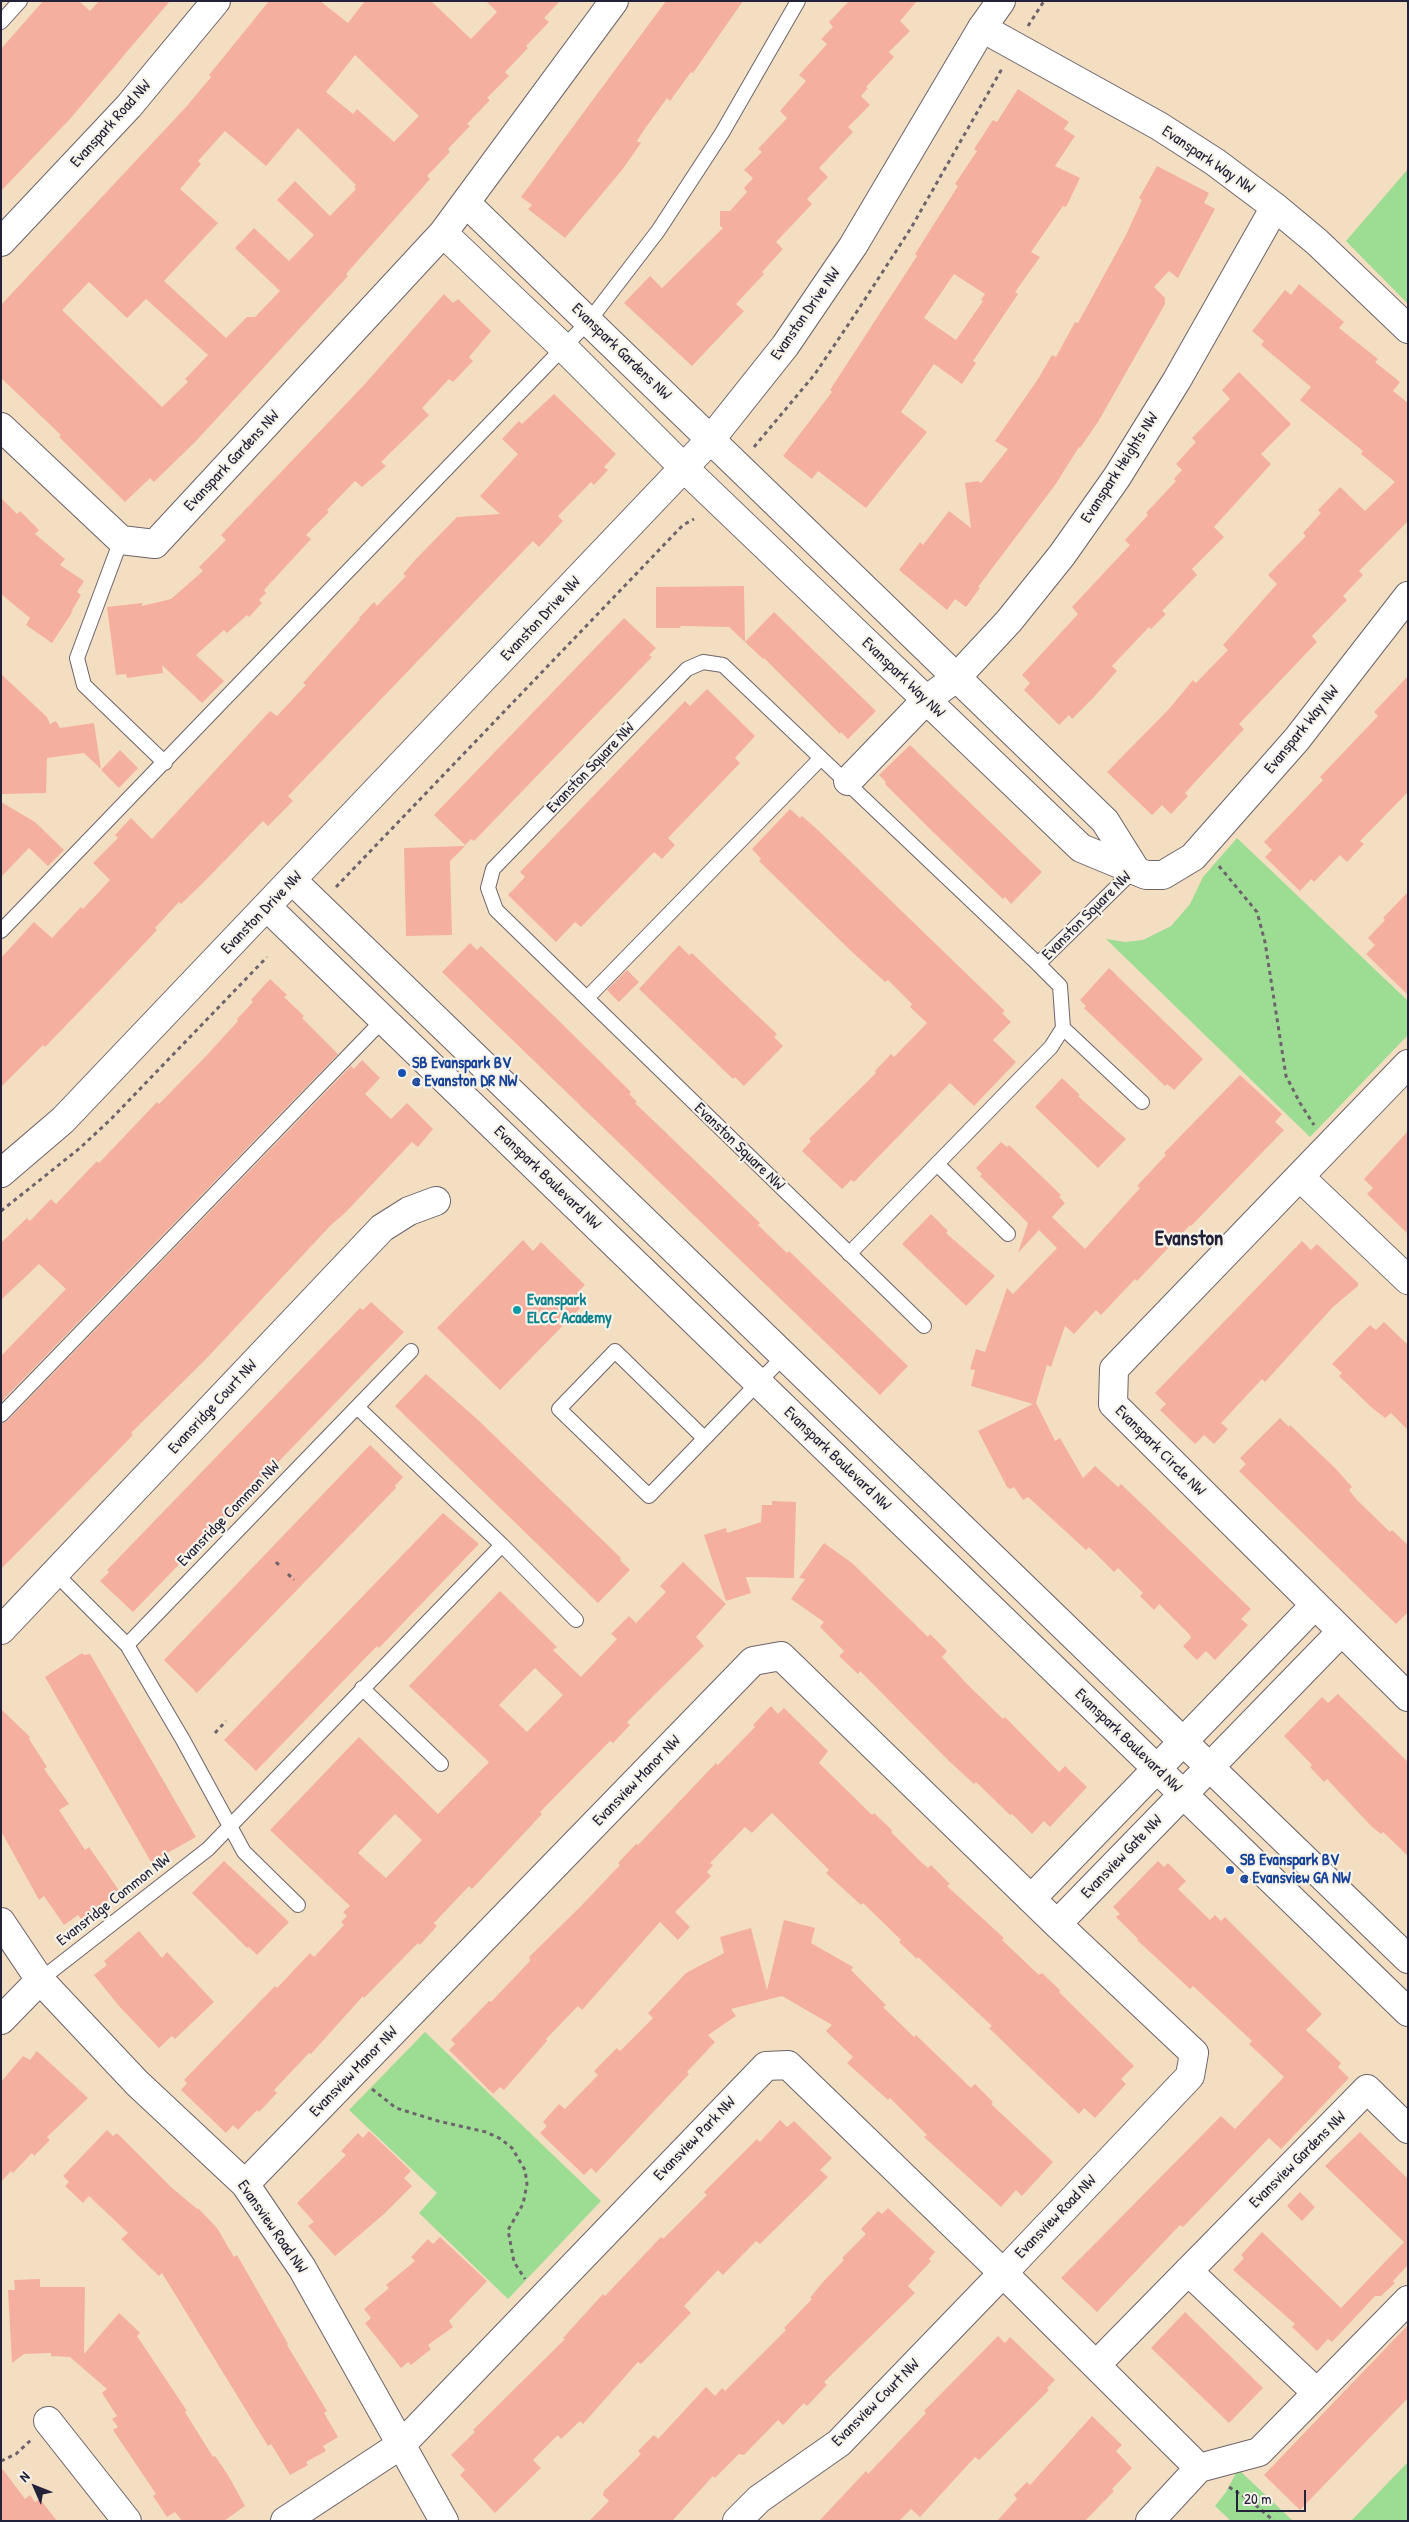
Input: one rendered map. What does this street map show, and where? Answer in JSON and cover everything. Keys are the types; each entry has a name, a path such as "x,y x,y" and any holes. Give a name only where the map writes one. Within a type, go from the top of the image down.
{"street":[{"name":"Evanspark Road NW","path":"1,242 129,106 216,1"},
{"name":"Evanspark Gardens NW","path":"121,540 155,544 443,233 614,1"},
{"name":"Evanston Drive NW","path":"1,1173 63,1120 711,439 785,346 853,246 982,28 1002,1"},
{"name":"Evanspark Way NW","path":"982,28 1159,126 1215,162 1275,207 1316,242 1408,329"},
{"name":"Evanspark Gardens NW","path":"466,203 711,439"},
{"name":"Evanspark Heights NW","path":"926,700 956,678 1009,621 1062,555 1117,477 1177,380 1275,207"},
{"path":"443,233 564,348 684,468"},
{"path":"1,427 121,540"},
{"path":"711,439 1105,822 1135,869"},
{"name":"Evanspark Way NW","path":"684,468 1081,848 1146,875 1163,875 1193,858 1297,738 1408,596"},
{"path":"848,781 926,700"},
{"path":"292,881 1408,1959"},
{"name":"Evanspark Boulevard NW","path":"267,907 1408,2012"},
{"name":"Evanspark Circle NW","path":"1408,1064 1114,1369 1113,1404 1314,1606 1408,1697"},
{"path":"1300,1177 1408,1280"},
{"name":"Evansridge Court NW","path":"1,1630 382,1228 409,1211 436,1201"},
{"path":"1044,1911 1157,1769 1314,1606"},
{"path":"1209,1768 1341,1632"},
{"name":"Evansview Manor NW","path":"245,2184 753,1661 781,1656 1044,1911"},
{"name":"Evansview Gate NW","path":"1044,1911 1183,1794 1209,1768"},
{"name":"Evansview Road NW","path":"1044,1911 1194,2053 1190,2076 1003,2273 1199,2468"},
{"name":"Evansview Road NW","path":"1,1922 40,1980 137,2083 245,2184 302,2268 444,2521"},
{"path":"1,2020 40,1980"},
{"name":"Evansview Park NW","path":"285,2521 402,2444 766,2066 788,2065 1003,2273"},
{"name":"Evansview Gardens NW","path":"1096,2365 1367,2090 1408,2129"},
{"path":"1188,2271 1317,2393"},
{"name":"Evansview Court NW","path":"738,2521 759,2499 839,2443 1003,2273"},
{"path":"1150,2521 1199,2468 1259,2452 1408,2300"},
{"path":"48,2422 127,2521"}],"lane":[{"path":"1,22 20,1"},
{"path":"1,931 590,321 658,231 722,134 798,1"},
{"path":"121,540 77,658 84,685 165,763"},
{"name":"Evanston Square NW","path":"924,1326 496,910 488,888 493,869 687,669 703,662 723,664 821,758 848,781 1060,986 1063,1028"},
{"path":"587,998 821,758"},
{"name":"Evanston Square NW","path":"1038,964 1135,869"},
{"path":"1,1415 383,1020"},
{"path":"849,1254 1051,1047 1063,1028 1142,1102"},
{"path":"937,1164 1008,1234"},
{"name":"Evansridge Common NW","path":"127,1645 411,1351"},
{"path":"704,1438 615,1351 559,1409 649,1496 784,1356"},
{"path":"357,1407 502,1545 576,1620"},
{"name":"Evansridge Common NW","path":"40,1980 208,1849 502,1545"},
{"path":"55,1573 127,1645 244,1852 298,1905"},
{"path":"362,1688 441,1764"}],"path":[{"path":"754,447 815,374 912,228 1015,46 1044,1"},
{"path":"334,890 683,525 694,519"},
{"path":"1213,861 1227,873 1257,912 1265,942 1286,1076 1300,1103 1320,1131"},
{"path":"1,1211 80,1148 112,1118 267,957"},
{"path":"276,1562 281,1567"},
{"path":"288,1574 294,1580"},
{"path":"215,1733 226,1721"},
{"path":"366,2060 369,2086 383,2100 396,2108 438,2121 486,2132 501,2138 512,2148 524,2170 527,2184 523,2204 508,2230 514,2262 522,2276 543,2297"},
{"path":"1,2461 16,2454 48,2422"},
{"path":"1199,2468 1251,2501 1274,2521"}],"green space":[{"path":"1408,169 1408,304 1346,241"},
{"path":"1237,838 1408,1001 1408,1035 1310,1137 1106,939 1125,942 1143,940 1171,926 1190,904 1203,877"},
{"path":"425,2032 601,2201 508,2299 419,2213 437,2193 349,2110"},
{"path":"1408,2462 1408,2521 1351,2521"},
{"path":"1238,2469 1293,2521 1231,2521 1215,2506 1226,2492"}],"building":[{"path":"43,1 79,1 90,11 99,1 170,1 70,119 1,191 1,49"},
{"path":"269,1 320,1 348,23 365,1 431,1 471,39 497,12 486,1 560,1 544,18 549,22 505,72 509,76 487,98 490,100 467,124 470,126 448,149 450,152 427,176 430,179 346,274 348,276 196,441 154,482 150,478 125,502 59,437 61,435 1,378 1,305 186,107 211,77 209,75","holes":["355,55 419,116 394,142 357,109 353,114 326,92","298,128 356,185 354,187 356,189 330,216 295,181 277,200 314,235 289,261 254,228 235,248 280,291 255,317 247,317 226,338 164,281 218,223 180,189 201,164 198,161 225,131 266,166","89,282 127,318 146,299 208,355 185,379 188,382 162,407 62,310"]},
{"path":"666,1 743,1 693,73 691,72 670,101 667,98 644,130 637,141 641,143 622,170 565,238 528,209 532,205 521,197"},
{"path":"849,1 917,1 900,21 910,31 889,52 894,57 866,87 868,88 861,96 870,105 848,127 853,132 819,168 828,177 807,199 812,204 776,242 783,249 762,272 764,274 736,304 744,311 692,366 624,303 650,276 662,288 723,228 720,226 720,211 730,211 747,192 744,188 753,178 744,170 762,152 758,149 787,118 780,111 806,81 799,75 827,44 821,39 833,27 829,22"},
{"path":"1018,89 1069,122 1064,129 1075,136 1055,166 1080,178 1066,207 1063,206 1031,252 1040,257 1015,292 1018,294 973,361 976,363 962,384 934,364 901,412 927,432 866,508 818,471 812,479 783,456 832,392 830,390 917,256 915,254 958,186 955,184 977,151 974,149 993,120 997,122","holes":["954,274 985,294 981,300 983,301 956,340 924,318"]},
{"path":"1157,166 1209,193 1204,203 1215,209 1178,278 1169,271 1154,287 1165,298 1165,304 1098,422 1079,447 1055,485 978,587 980,588 966,607 955,599 947,610 899,570 920,542 923,545 949,511 971,528 965,483 978,481 981,483 1008,449 995,441 1038,379 1052,355 1056,357 1075,322 1078,323 1125,237 1142,200 1139,198"},
{"path":"1299,284 1344,322 1339,328 1378,359 1375,362 1400,382 1393,391 1408,403 1408,521 1359,571 1363,575 1343,596 1347,600 1312,636 1317,642 1239,724 1244,729 1185,793 1188,796 1171,814 1162,805 1152,815 1107,772 1169,709 1193,680 1196,683 1228,650 1223,645 1277,584 1268,575 1306,536 1303,533 1321,513 1318,510 1340,487 1365,511 1395,482 1361,454 1363,451 1300,400 1311,387 1261,345 1264,341 1252,331 1285,290 1291,295"},
{"path":"444,294 453,303 458,299 491,331 469,357 473,361 453,382 449,379 422,408 429,415 381,462 386,466 362,487 355,481 327,510 329,512 306,535 311,539 264,590 266,593 259,600 262,603 249,617 247,615 227,633 224,630 196,655 224,681 202,703 162,665 163,673 127,678 126,674 116,675 107,607 142,603 142,606 171,599 203,571 199,567 226,540 221,535 364,385"},
{"path":"1239,372 1291,424 1261,454 1271,464 1214,527 1224,537 1192,569 1197,575 1162,611 1166,614 1151,629 1149,627 1112,666 1117,671 1093,698 1072,719 1069,715 1059,725 1024,690 1030,683 1022,675 1078,614 1072,607 1130,545 1125,540 1148,515 1146,513 1176,481 1174,479 1182,470 1176,464 1196,442 1192,438 1230,399 1222,390"},
{"path":"554,394 616,454 604,467 608,470 594,485 591,482 558,516 563,521 539,547 533,541 288,796 293,801 268,826 263,821 204,882 181,904 179,902 155,928 157,930 105,985 45,1047 43,1045 1,1087 1,958 34,922 52,938 81,907 83,909 110,880 93,863 118,838 115,835 131,818 152,839 270,711 277,716 306,685 303,683 359,618 374,602 377,606 406,576 403,574 415,560 457,517 500,514 480,496 518,454 502,439 519,421 522,424"},
{"path":"1,498 17,514 20,511 39,530 35,534 65,559 60,565 84,581 77,592 81,595 71,612 73,611 52,643 26,625 30,618 1,594"},
{"path":"744,586 745,642 774,612 876,711 848,739 841,732 840,734 764,658 763,659 729,627 681,626 680,628 656,628 656,587"},
{"path":"624,618 656,648 649,655 652,657 474,841 471,839 465,845 434,815"},
{"path":"1,674 47,717 50,724 56,721 60,728 94,723 101,769 84,753 47,758 46,793 1,794"},
{"path":"1408,676 1408,792 1360,841 1364,844 1347,862 1340,855 1314,882 1311,879 1300,891 1265,857 1272,850 1264,842 1323,780 1320,777 1378,716 1374,712"},
{"path":"707,689 755,736 735,758 740,763 668,838 675,845 662,859 654,852 581,927 575,922 556,942 508,895 525,877 520,872 685,701 690,706"},
{"path":"910,745 1042,872 1011,904 1005,897 1003,899 933,832 885,784 886,782 879,775"},
{"path":"120,750 138,768 119,788 101,770"},
{"path":"1,802 35,822 64,850 48,866 29,848 1,877"},
{"path":"790,809 800,818 802,816 820,832 1005,1011 1002,1013 1011,1022 993,1040 1016,1062 974,1106 950,1083 854,1182 851,1180 842,1189 802,1151 811,1141 809,1139 876,1073 875,1071 891,1054 894,1057 927,1023 910,1007 912,1004 888,980 885,982 851,951 759,861 761,859 752,849"},
{"path":"465,846 450,861 452,935 406,936 404,848"},
{"path":"1408,892 1408,995 1366,954 1375,945 1368,938 1385,920 1383,918"},
{"path":"470,943 477,950 481,946 552,1014 631,1092 629,1094 637,1102 635,1103 760,1223 758,1225 787,1253 789,1251 908,1366 880,1395 442,972"},
{"path":"679,945 689,955 692,953 777,1034 774,1037 783,1046 744,1086 735,1077 733,1079 639,989"},
{"path":"1109,968 1203,1059 1174,1090 1167,1084 1165,1086 1084,1008 1086,1006 1080,1000"},
{"path":"627,970 639,982 619,1002 607,990"},
{"path":"270,979 287,995 284,997 304,1016 302,1018 338,1054 1,1402 1,1356 66,1289 39,1264 1,1300 1,1243 27,1218 30,1221 51,1199 56,1204 97,1161 99,1163 157,1102 159,1104 207,1055 238,1021 237,1019 253,1002 251,1000"},
{"path":"362,1060 380,1078 365,1094 391,1119 407,1103 433,1129 418,1147 412,1142 346,1212 330,1226 207,1358 131,1433 133,1435 1,1569 1,1424 7,1421 351,1066 354,1069"},
{"path":"1240,1075 1282,1114 1275,1122 1284,1130 1137,1281 1135,1279 1101,1315 1096,1310 1074,1334 1065,1326 1051,1367 1047,1365 1036,1403 1055,1441 1060,1438 1083,1478 1095,1466 1118,1487 1121,1484 1251,1609 1241,1619 1248,1625 1215,1660 1206,1651 1197,1660 1183,1646 1191,1638 1190,1635 1159,1604 1154,1610 1140,1596 1143,1593 1118,1568 1114,1572 1089,1547 1086,1550 1028,1497 1023,1500 1014,1487 1010,1489 1007,1487 978,1431 1033,1404 971,1386 975,1370 970,1369 976,1349 985,1352 1007,1288 1013,1294 1057,1248 1039,1230 1018,1253 1028,1223 980,1176 982,1174 976,1168 1001,1142 1007,1147 1009,1145 1061,1195 1059,1197 1065,1203 1052,1217 1085,1249 1140,1188 1137,1186 1166,1155 1164,1153"},
{"path":"1062,1078 1080,1095 1078,1096 1126,1139 1098,1168 1035,1107"},
{"path":"1408,1131 1408,1234 1367,1194 1373,1188 1364,1179"},
{"path":"931,1214 948,1231 946,1233 995,1276 966,1306 902,1244"},
{"name":"Evanspark ELCC Academy","path":"523,1240 533,1251 541,1242 585,1285 577,1293 586,1302 500,1390 437,1328"},
{"path":"1302,1241 1311,1250 1317,1244 1358,1283 1358,1286 1333,1307 1265,1382 1262,1379 1221,1423 1228,1429 1214,1444 1204,1435 1195,1444 1160,1410 1166,1404 1155,1393"},
{"path":"371,1302 404,1332 133,1612 100,1581 109,1572 107,1570 360,1308 363,1310"},
{"path":"1384,1322 1408,1345 1408,1430 1391,1413 1385,1418 1371,1407 1339,1376 1342,1373 1332,1364 1370,1325 1376,1330"},
{"path":"426,1374 478,1420 621,1558 620,1560 630,1570 598,1603 395,1406"},
{"path":"1280,1418 1289,1427 1290,1425 1336,1469 1352,1487 1349,1490 1357,1500 1390,1532 1392,1530 1408,1545 1408,1612 1396,1624 1239,1471 1246,1464 1240,1458"},
{"path":"370,1445 403,1477 395,1486 396,1488 197,1693 164,1660"},
{"path":"772,1501 796,1502 794,1578 746,1577 751,1593 726,1601 704,1535 726,1528 727,1533 761,1522 762,1505 772,1505"},
{"path":"443,1513 479,1544 379,1648 377,1646 256,1771 224,1740"},
{"path":"824,1543 852,1563 928,1637 930,1634 947,1651 942,1657 967,1684 1003,1719 1005,1717 1059,1772 1065,1766 1087,1787 1050,1827 1044,1821 1032,1834 976,1782 974,1784 860,1671 858,1674 839,1656 844,1651 820,1627 824,1622 791,1599 805,1579 799,1578"},
{"path":"683,1562 726,1604 696,1637 704,1646 627,1722 630,1725 613,1743 610,1741 540,1812 542,1814 472,1889 469,1886 434,1923 437,1926 420,1945 418,1943 364,1998 363,1996 311,2054 309,2053 274,2090 277,2093 259,2112 257,2110 238,2130 233,2125 226,2133 181,2090 187,2083 184,2080 275,1986 277,1988 310,1953 314,1957 344,1925 341,1922 347,1916 343,1912 350,1906 270,1830 359,1737 438,1814 489,1762 409,1686 500,1591 557,1647 553,1650 581,1677 617,1639 611,1634 629,1616 636,1623 666,1592 660,1586","holes":["535,1668 563,1695 527,1732 499,1705","395,1814 422,1840 386,1878 358,1853"]},
{"path":"82,1653 84,1655 90,1654 196,1837 151,1862 45,1677"},
{"path":"1338,1694 1408,1762 1408,1856 1383,1832 1381,1834 1372,1827 1327,1779 1324,1782 1310,1767 1312,1765 1284,1736 1322,1697 1328,1703"},
{"path":"771,1706 778,1714 784,1708 828,1751 819,1763 872,1815 874,1813 892,1830 891,1832 922,1863 928,1868 931,1865 950,1884 947,1886 1004,1938 1002,1940 1039,1975 1042,1973 1060,1990 1059,1992 1134,2066 1121,2079 1126,2084 1095,2118 1084,2108 1079,2114 989,2028 992,2026 918,1957 917,1959 899,1942 901,1940 863,1903 861,1905 826,1873 829,1870 772,1813 752,1833 745,1827 710,1863 713,1865 707,1872 711,1876 675,1912 690,1927 678,1940 660,1922 582,2010 578,2006 546,2039 547,2041 504,2090 500,2087 493,2094 449,2050 455,2044 451,2040 530,1961 529,1957 620,1865 618,1863 636,1844 638,1845 716,1763 718,1765 755,1727 753,1725"},
{"path":"1,1709 30,1737 29,1739 47,1767 44,1769 69,1804 59,1810 85,1850 89,1847 120,1892 81,1919 78,1915 64,1925 44,1896 39,1900 1,1831"},
{"path":"224,1861 289,1922 257,1955 249,1947 247,1948 192,1893"},
{"path":"1158,1861 1164,1867 1168,1863 1186,1881 1178,1889 1210,1920 1215,1915 1221,1921 1225,1917 1322,2014 1306,2030 1341,2063 1338,2067 1349,2078 1281,2149 1269,2138 1183,2227 1180,2225 1097,2312 1061,2278 1221,2116 1235,2129 1284,2077 1249,2044 1252,2041 1193,1986 1190,1989 1137,1940 1116,1917 1120,1914 1113,1907"},
{"path":"784,1920 815,1928 811,1943 853,1967 851,1970 886,2005 883,2007 914,2037 916,2035 971,2088 975,2084 993,2102 991,2104 1053,2162 1022,2196 1016,2190 1001,2207 924,2137 927,2135 890,2098 888,2100 847,2063 853,2057 826,2031 832,2025 782,1996 731,2009 736,2016 708,2035 715,2042 687,2072 689,2074 596,2173 591,2168 584,2175 540,2133 547,2126 543,2122 559,2104 565,2109 598,2075 594,2071 617,2048 620,2051 653,2018 648,2013 686,1973 724,1953 720,1937 751,1928 767,1990"},
{"path":"139,1931 162,1958 167,1952 214,2002 175,2039 172,2036 159,2048 119,2006 94,1975 107,1965 104,1961"},
{"path":"37,2051 88,2098 47,2137 50,2140 34,2156 32,2153 13,2173 11,2171 1,2182 1,2082 23,2056 30,2060"},
{"path":"780,2120 787,2127 794,2121 832,2158 820,2170 828,2177 760,2244 756,2241 723,2275 718,2270 684,2306 691,2313 641,2364 638,2362 583,2424 580,2421 561,2439 558,2435 533,2460 541,2468 495,2513 460,2475 465,2470 451,2455 475,2432 473,2430 565,2339 563,2338 603,2294 605,2296 661,2237 663,2239 707,2195 704,2192 757,2139 760,2142"},
{"path":"107,2130 113,2136 117,2133 171,2187 198,2208 217,2228 234,2257 237,2255 287,2345 327,2411 324,2413 338,2437 323,2446 326,2451 306,2462 308,2465 290,2475 271,2444 268,2446 162,2273 159,2276 121,2239 128,2233 89,2196 83,2203 65,2186 69,2182 63,2176"},
{"path":"369,2131 411,2171 404,2178 412,2186 384,2214 335,2256 308,2226 314,2222 297,2203 346,2155 341,2151 358,2133 363,2138"},
{"path":"1360,2132 1408,2179 1408,2265 1393,2281 1395,2283 1381,2296 1375,2296 1332,2342 1328,2339 1317,2351 1292,2327 1295,2324 1233,2270 1244,2258 1241,2255 1262,2232 1341,2308 1404,2242 1325,2166"},
{"path":"1300,2192 1315,2207 1302,2221 1287,2206"},
{"path":"888,2208 935,2252 929,2259 931,2261 908,2286 915,2293 824,2382 827,2385 807,2406 804,2403 783,2425 778,2420 744,2455 739,2454 715,2478 713,2476 672,2521 589,2521 609,2501 603,2495 604,2491 641,2454 638,2451 654,2435 658,2439 706,2387 715,2396 722,2388 725,2391 786,2330 784,2328 812,2299 810,2298 822,2283 844,2260 842,2258 866,2234 861,2229 878,2211 882,2214"},
{"path":"440,2237 487,2281 449,2321 453,2327 428,2345 431,2349 411,2365 408,2362 401,2368 365,2323 371,2318 364,2309 389,2288 386,2285 415,2261 411,2257 428,2239 433,2244"},
{"path":"40,2279 40,2287 85,2287 84,2354 119,2313 140,2333 137,2336 187,2411 185,2412 213,2457 215,2456 228,2475 245,2506 224,2521 182,2521 175,2512 167,2517 153,2496 156,2494 113,2430 118,2427 112,2419 117,2416 102,2393 107,2389 70,2357 51,2356 51,2353 24,2354 12,2363 8,2290 15,2290 14,2280"},
{"path":"1185,2312 1263,2388 1229,2423 1151,2348"},
{"path":"1408,2325 1408,2398 1300,2510 1264,2475"},
{"path":"998,2336 1005,2343 1010,2337 1055,2380 1047,2388 1049,2390 979,2460 975,2457 920,2517 911,2509 899,2521 819,2521 866,2471 868,2474 926,2413 924,2411"},
{"path":"1092,2416 1122,2445 1116,2451 1132,2468 1112,2489 1114,2491 1085,2521 997,2521 1017,2499 1014,2495 1027,2482 1030,2485"},
{"path":"1,2467 25,2499 30,2495 35,2502 40,2499 57,2521 1,2521"}],"place":[{"name":"SB Evanspark BV @ Evanston DR NW","path":"402,1073"},
{"name":"Evanspark ELCC Academy","path":"517,1310"},
{"name":"SB Evanspark BV @ Evansview GA NW","path":"1230,1870"}],"district":[{"name":"Evanston","path":"1189,1239"}]}
